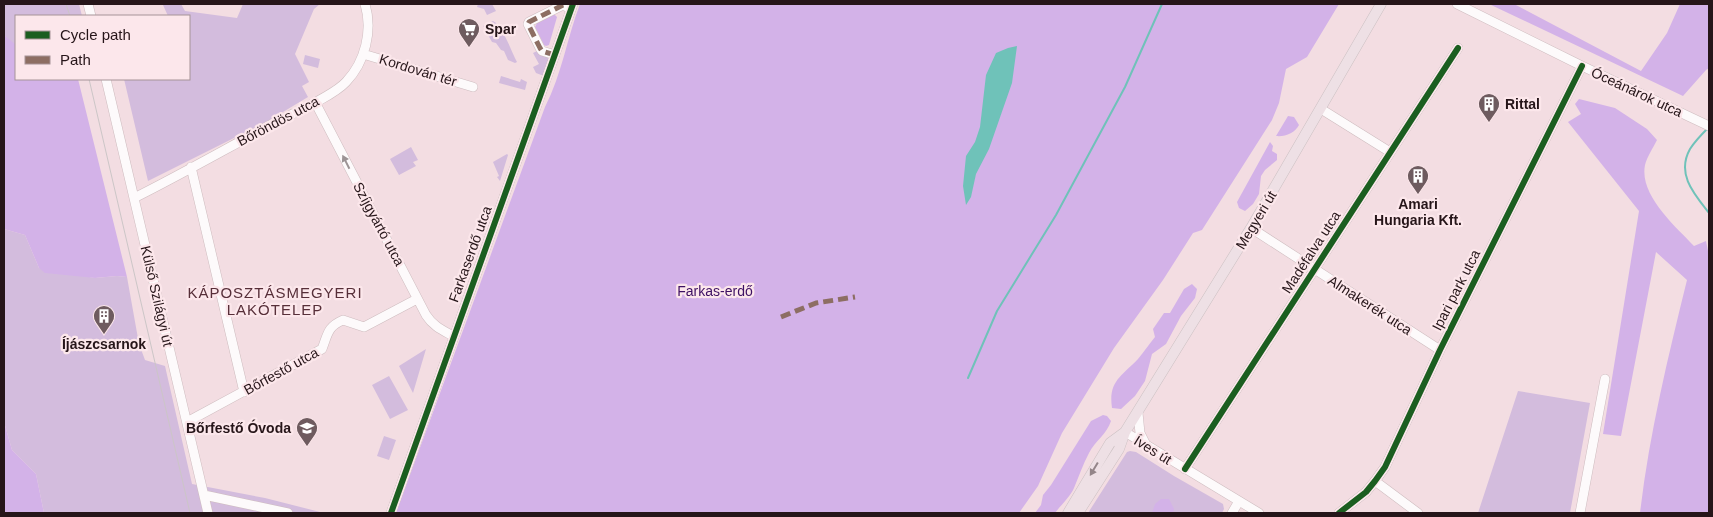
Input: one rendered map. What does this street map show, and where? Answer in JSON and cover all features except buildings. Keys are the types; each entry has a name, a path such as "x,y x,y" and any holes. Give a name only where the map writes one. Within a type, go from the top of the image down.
{"main road":[{"name":"Megyeri út","path":"1078,513 1119,449 1125,432 1251,228 1379,6"},
{"name":"Megyeri út","path":"1068,513 1110,443 1125,432"}],"street":[{"name":"Bőröndös utca","path":"134,198 315,102 345,83 357,69 363,54 368,31 368,12 365,4"},
{"name":"Óceánárok utca","path":"1457,4 1709,126"},
{"path":"556,55 540,48 528,24 559,6 572,6"},
{"name":"Farkaserdő utca","path":"391,513 572,6"},
{"name":"Madéfalva utca","path":"1185,469 1458,48"},
{"name":"Kordován tér","path":"363,54 473,87"},
{"name":"Ipari park utca","path":"1339,513 1359,498 1375,482 1384,467 1440,350 1582,66"},
{"name":"Külső Szilágyi út","path":"106,80 208,513"},
{"name":"Szíjgyártó utca","path":"315,102 431,323 453,336"},
{"path":"1320,109 1390,152"},
{"path":"191,168 244,392"},
{"name":"Almakerék utca","path":"1251,228 1440,350"},
{"name":"Bőrfestő utca","path":"187,422 322,349 330,327 337,323 343,320 364,327 417,299"},
{"path":"1580,513 1605,379"},
{"path":"1138,413 1140,433 1146,446"},
{"name":"Íves út","path":"1125,432 1259,513"},
{"path":"1375,482 1418,513"},
{"path":"204,495 288,513"},
{"path":"1232,513 1239,501"}],"shaded area":[{"path":"4,4 79,4 82,15 15,15 15,45 4,35"},
{"path":"181,4 185,11 237,18 243,4 320,4 314,9 295,54 309,82 302,86 308,97 268,121 148,181 124,80 190,80 190,15 168,15 163,5"},
{"path":"478,4 492,4 496,11 487,15 484,9 477,7"},
{"path":"493,21 503,33 517,62 508,60 504,51 496,43 492,42 483,26"},
{"path":"539,50 550,55 544,76 536,73 533,67 539,64 533,53"},
{"path":"305,55 320,59 318,68 303,64"},
{"path":"501,76 520,82 521,79 527,82 525,90 499,83"},
{"path":"411,147 418,160 413,162 416,166 399,175 390,159"},
{"path":"508,155 500,181 493,162"},
{"path":"4,229 25,235 39,268 95,278 127,277 139,344 145,360 165,366 192,484 265,498 324,513 44,513 36,474 12,450 4,422"},
{"path":"426,349 413,393 399,366"},
{"path":"389,376 408,410 390,419 372,385"},
{"path":"1518,391 1590,403 1570,513 1478,513"},
{"path":"384,436 396,440 389,460 377,456"},
{"path":"1127,452 1136,452 1223,504 1224,509 1222,513 1088,513"}],"green space":[{"name":"Farkas-erdő","path":"580,4 1339,4 1307,57 1286,69 1279,103 1272,120 1202,230 1193,233 1163,280 1114,348 1062,433 1038,486 1019,513 396,513 545,107 556,82"},
{"path":"1489,4 1514,4 1641,71 1667,33 1680,4 1709,4 1709,68 1683,96"},
{"path":"554,14 557,17 549,45 546,46 535,27 537,23"},
{"path":"4,35 15,44 15,80 78,80 127,277 95,278 45,273 39,268 25,235 4,229"},
{"path":"1579,99 1615,108 1647,129 1657,140 1645,165 1647,188 1660,209 1694,246 1706,241 1709,256 1709,513 1640,513 1654,425 1687,280 1656,252 1621,436 1603,434 1639,211 1568,122 1581,114 1575,104"},
{"path":"1288,116 1294,117 1299,125 1289,134 1276,136"},
{"path":"1270,142 1273,146 1272,151 1277,154 1277,160 1261,176 1259,194 1253,204 1245,211 1239,208 1237,202"},
{"path":"1192,284 1197,289 1195,298 1181,316 1166,344 1152,354 1145,381 1135,396 1121,409 1112,408 1111,399 1114,385 1155,337 1153,329 1164,313 1170,313 1184,289"},
{"path":"1103,415 1107,416 1111,421 1109,426 1089,453 1070,495 1055,513 1035,513 1041,505 1043,495 1091,421"},
{"path":"4,422 12,450 36,474 44,513 4,513"},
{"path":"1161,499 1169,499 1174,509 1173,513 1152,513 1155,504"}],"water":[{"path":"1017,46 1012,83 989,149 976,174 971,197 966,205 963,186 966,156 975,142 980,127 986,75 996,53"}],"waterway":[{"path":"968,378 997,311 1056,215 1125,87 1162,4"},
{"path":"1708,128 1690,149 1685,167 1686,175 1693,191 1709,213"}],"tram line":[{"path":"66,4 70,15"},
{"path":"89,80 190,513"}],"marked path":[{"path":"555,55 542,51 528,24 563,5 571,9"},
{"path":"781,317 816,303 855,297"}],"cycle path":[{"path":"391,513 573,4"},
{"path":"1185,469 1458,48"},
{"path":"1339,513 1366,492 1385,467 1440,350 1582,66"}],"place":[{"name":"Spar","path":"469,48"},
{"name":"Rittal","path":"1489,123"},
{"name":"Amari Hungaria Kft.","path":"1418,195"},
{"name":"Íjászcsarnok","path":"104,335"},
{"name":"Bőrfestő Óvoda","path":"307,447"}],"district":[{"name":"KÁPOSZTÁSMEGYERI LAKÓTELEP","path":"275,302"}]}
